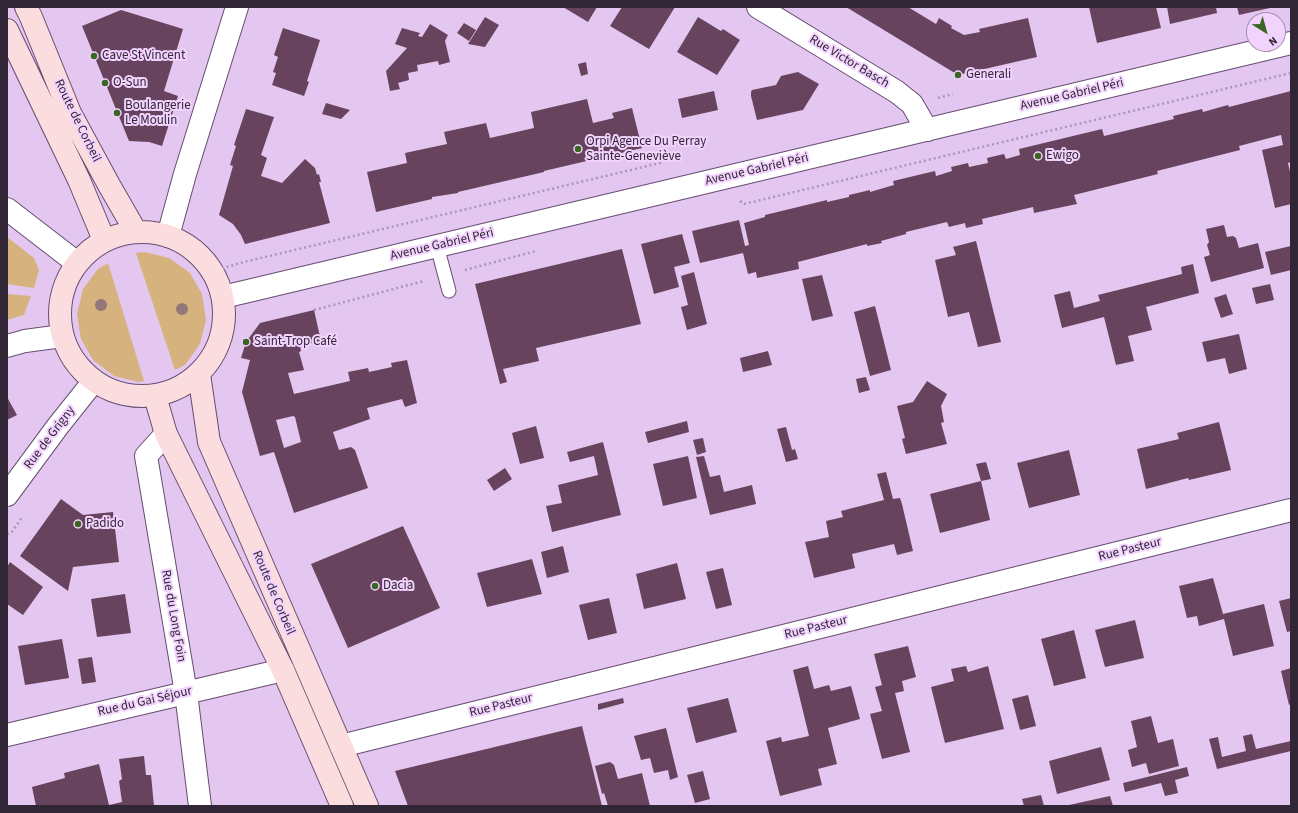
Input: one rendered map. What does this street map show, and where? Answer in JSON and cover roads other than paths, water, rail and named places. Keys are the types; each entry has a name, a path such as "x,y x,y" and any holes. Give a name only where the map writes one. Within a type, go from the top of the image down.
{"main road":[{"name":"Route de Corbeil","path":"26,7 70,113 108,185 136,232"},
{"name":"Route de Corbeil","path":"7,30 79,180 104,240"},
{"path":"136,232 168,236 193,249 212,271 223,297 224,326 216,352 199,374 179,389 155,396 123,395 93,382 74,362 62,336 58,311 64,285 77,263 104,240 136,232"},
{"name":"Route de Corbeil","path":"199,374 208,442 367,806"},
{"name":"Route de Corbeil","path":"155,396 166,434 283,670 342,806"}],"street":[{"path":"168,236 185,174 237,7"},
{"name":"Rue Victor Basch","path":"758,7 898,92 912,104 926,130"},
{"name":"Avenue Gabriel Péri","path":"223,297 1291,43"},
{"path":"7,209 77,263"},
{"path":"7,346 25,341 62,336"},
{"name":"Rue de Grigny","path":"7,495 58,426 93,382"},
{"name":"Rue du Long Foin","path":"166,434 146,456 186,693 200,806"},
{"name":"Rue Pasteur","path":"341,746 1291,510"},
{"name":"Rue du Gai Séjour","path":"7,735 283,670"}],"lane":[{"path":"437,246 449,291"}],"place":[{"name":"Cave St Vincent","path":"94,56"},
{"name":"Generali","path":"958,75"},
{"name":"O-Sun","path":"105,83"},
{"name":"Boulangerie Le Moulin","path":"117,113"},
{"name":"Orpi Agence Du Perray Sainte-Geneviève","path":"578,149"},
{"name":"Ewigo","path":"1038,156"},
{"name":"Saint-Trop Café","path":"246,342"},
{"name":"Padido","path":"78,524"},
{"name":"Dacia","path":"375,586"}]}
